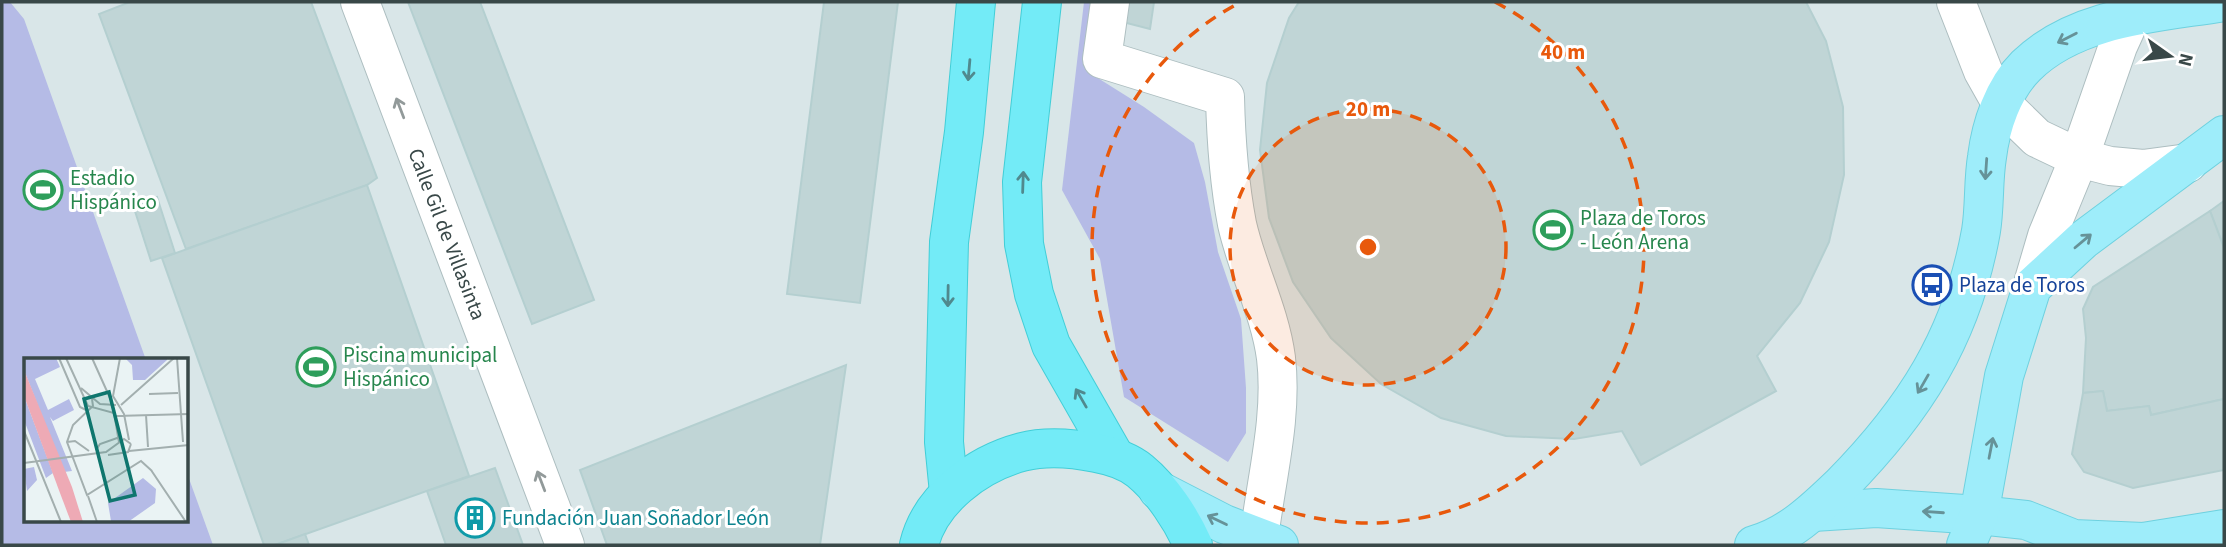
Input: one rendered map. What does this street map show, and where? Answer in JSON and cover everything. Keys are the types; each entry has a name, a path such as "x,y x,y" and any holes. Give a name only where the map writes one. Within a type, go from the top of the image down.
{"highway":[{"path":"949,493 944,442 949,242 964,132 976,2"},
{"path":"1042,2 1022,182 1024,244 1034,293 1051,345 1115,457"},
{"path":"919,545 923,529 949,493 983,467 1022,452 1068,447 1115,457 1140,471 1158,490 1186,529 1193,545"}],"main road":[{"path":"1763,544 1813,512 1873,452 1912,404 1942,352 1966,297 1981,229 1987,156 2001,103 2026,67 2066,36 2135,9 2224,2"},
{"path":"1972,530 2004,376 2032,287 2083,240 2224,135"},
{"path":"1158,490 1224,524 1269,542"},
{"path":"1813,512 1876,508 1972,530 2026,520 2074,539 2143,542 2210,536"}],"street":[{"name":"Calle Gil de Villasinta","path":"360,2 565,545"},
{"path":"1110,2 1102,59 1225,97 1227,153 1238,226 1261,297 1276,358 1276,421 1269,542"},
{"path":"1956,2 1983,71 2001,103 2037,138 2079,158 2110,166 2143,169 2188,163"},
{"path":"1971,40 1973,2"},
{"path":"2032,287 2047,236 2079,158 2118,46 2135,9"}],"shaded area":[{"path":"2,2 2224,2 2224,545 2,545"},
{"name":"Estadio Hispánico","path":"2,2 10,2 24,19 145,358 24,358 24,522 189,522 189,479 213,545 2,545"},
{"path":"1084,2 1103,2 1093,75 1194,143 1205,182 1218,252 1241,319 1246,433 1228,462 1124,397 1100,259 1062,190"}],"building":[{"path":"130,2 311,2 377,178 367,185 186,249 99,14"},
{"path":"408,2 480,2 594,300 532,324"},
{"path":"824,2 898,2 860,303 787,294"},
{"path":"1118,2 1154,2 1150,29 1115,20"},
{"name":"Plaza de Toros - León Arena","path":"1299,2 1806,2 1826,41 1843,107 1844,175 1829,242 1800,303 1757,356 1776,391 1641,465 1622,431 1574,439 1506,436 1441,418 1381,384 1331,338 1293,282 1269,218 1260,150 1267,83 1289,18"},
{"name":"Piscina municipal Hispánico","path":"367,185 469,476 275,545 264,545 162,258"},
{"path":"157,197 175,253 151,261 133,205"},
{"path":"2224,201 2224,248 2210,211"},
{"path":"2210,211 2224,248 2224,399 2151,415 2149,406 2107,411 2103,391 2083,393 2086,338 2083,309 2093,287"},
{"path":"846,365 820,545 607,545 580,470"},
{"path":"2103,391 2107,411 2149,406 2151,415 2224,399 2224,470 2133,488 2084,472 2072,454 2083,393"},
{"name":"Fundación Juan Soñador León","path":"495,468 523,545 446,545 427,491"},
{"path":"305,534 309,545 275,545"}],"place":[{"name":"Estadio Hispánico","path":"43,190"},
{"name":"Plaza de Toros - León Arena","path":"1553,230"},
{"name":"Plaza de Toros","path":"1932,285"},
{"name":"Piscina municipal Hispánico","path":"316,367"},
{"name":"Fundación Juan Soñador León","path":"475,518"}]}
